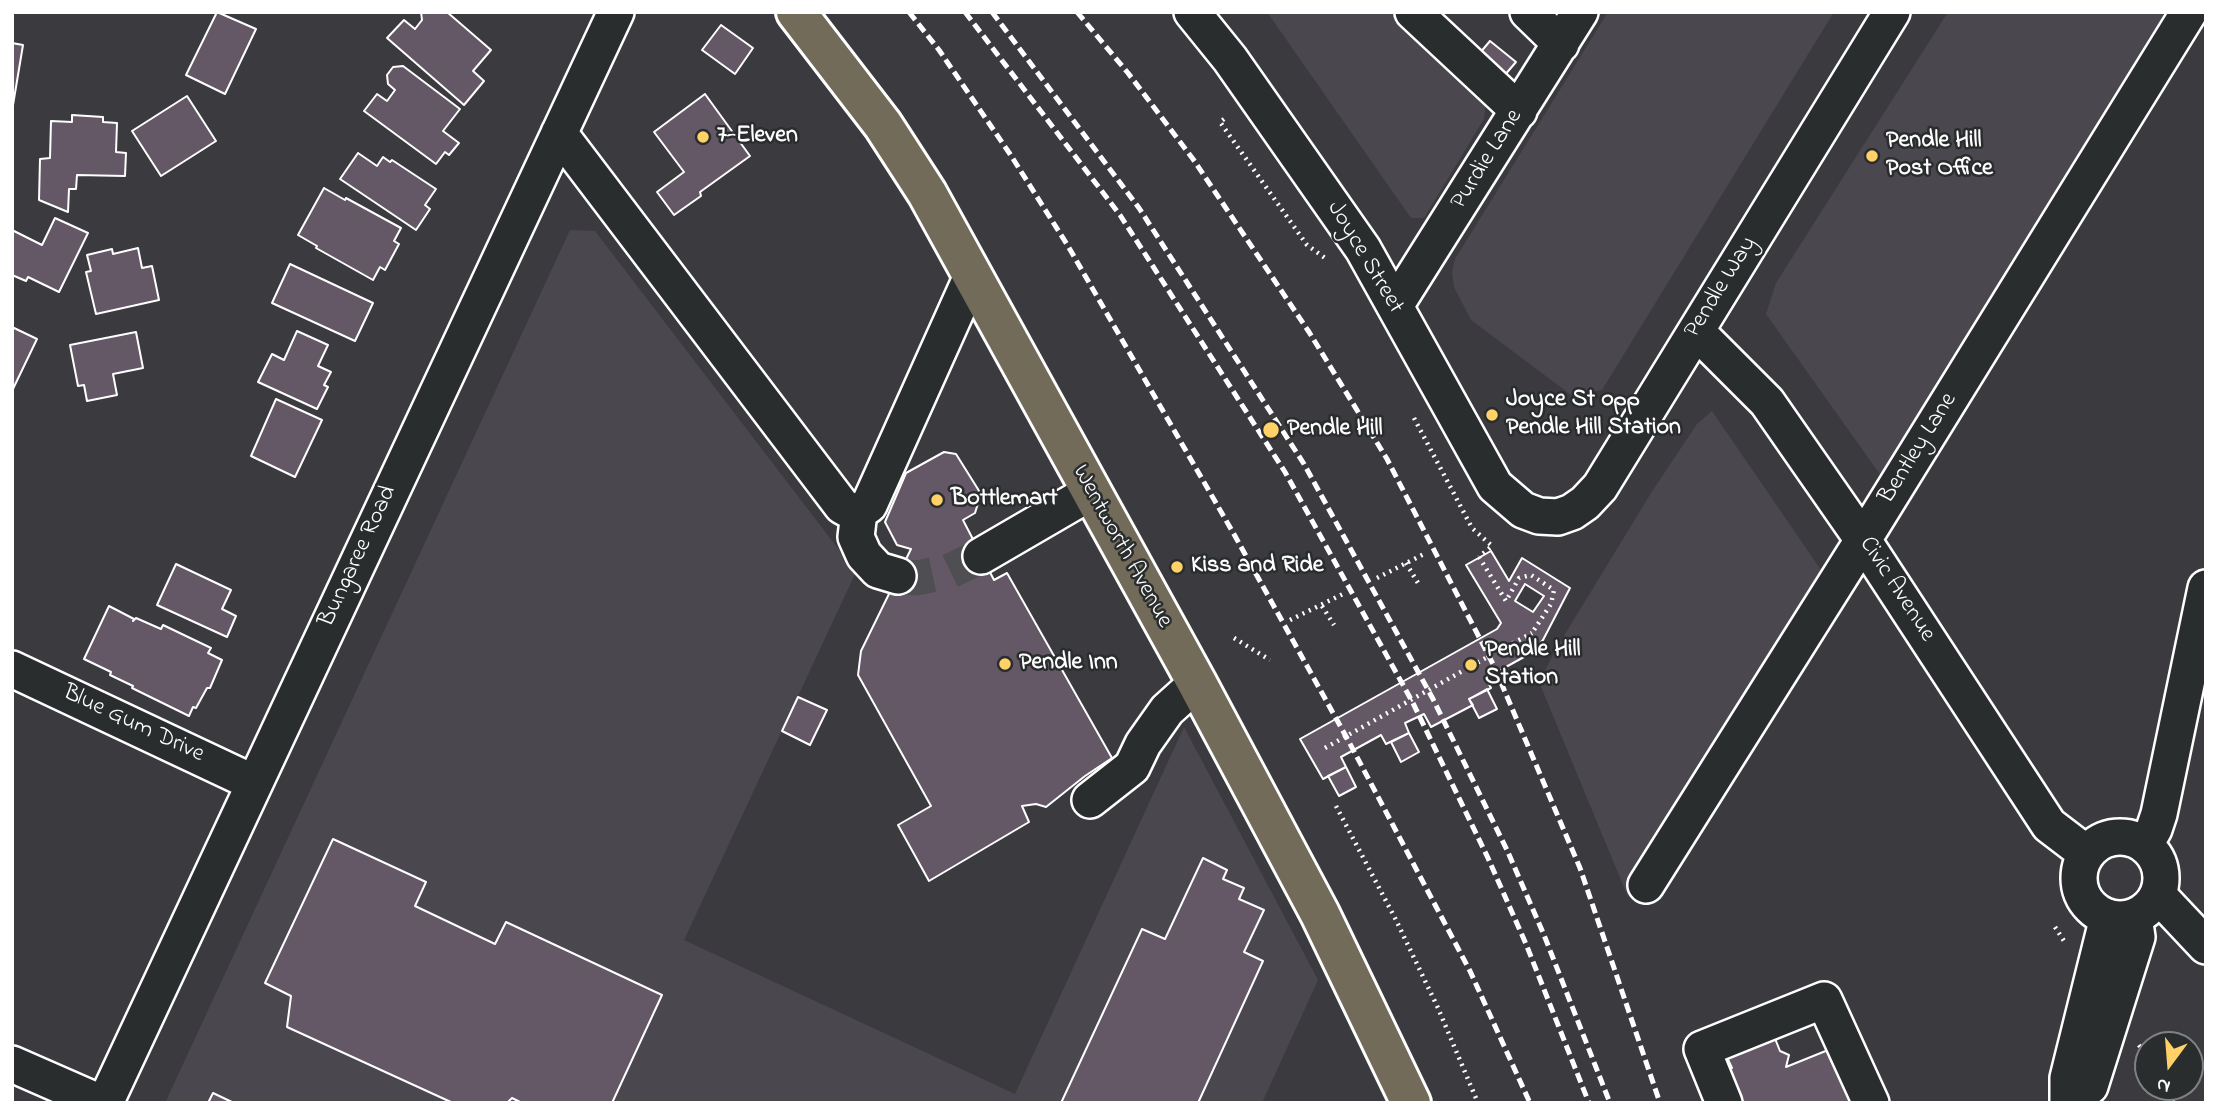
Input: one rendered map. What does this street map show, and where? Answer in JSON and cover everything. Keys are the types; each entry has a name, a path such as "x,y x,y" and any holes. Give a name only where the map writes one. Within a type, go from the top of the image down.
{"main road":[{"name":"Wentworth Avenue","path":"796,12 883,125 928,192 1197,683 1320,914 1411,1103"}],"street":[{"name":"Bungaree Road","path":"104,1103 616,12"},
{"name":"Joyce Street","path":"1192,12 1230,59 1295,149 1363,249 1495,486 1523,510"},
{"path":"1413,12 1519,111"},
{"path":"1528,12 1560,44"},
{"name":"Purdie Lane","path":"1395,306 1580,12"},
{"name":"Pendle Way","path":"1523,510 1539,516 1558,517 1585,503 1600,486 1892,12"},
{"name":"Bentley Lane","path":"1646,885 2189,12"},
{"path":"559,133 842,506 851,511 859,512 869,505 972,276"},
{"name":"Civic Avenue","path":"1696,331 1767,402 1863,540 2049,825 2087,854"},
{"path":"981,556 1091,492"},
{"path":"859,512 856,537 864,555 878,570 898,576"},
{"path":"2145,845 2159,814 2206,588"},
{"name":"Blue Gum Drive","path":"12,669 254,783"},
{"path":"1090,800 1132,767 1143,744 1167,710 1197,683"},
{"path":"2134,910 2162,881 2155,855 2145,845 2133,839 2119,836 2106,839 2094,846 2080,868 2082,894 2090,906 2100,914 2134,910 2206,946"},
{"path":"2069,1101 2090,1086 2137,937 2134,910"},
{"path":"1724,1103 1702,1049 1824,1000 1871,1103"},
{"path":"12,1064 104,1103"}],"path":[{"path":"1224,119 1220,122 1307,245 1326,258"},
{"path":"1325,748 1532,633 1551,604 1554,590 1531,575 1519,579 1506,601 1479,557 1492,545 1472,528 1410,410"},
{"path":"1377,578 1426,552"},
{"path":"1406,563 1418,583"},
{"path":"1290,620 1345,593"},
{"path":"1322,606 1334,625"},
{"path":"1234,638 1270,660"},
{"path":"1336,806 1396,920 1438,1008 1478,1103"}],"shaded area":[{"path":"1267,12 1393,12 1486,99 1484,119 1424,218 1411,218"},
{"path":"1608,12 1834,12 1602,390 1571,395 1471,320 1454,287 1452,272 1455,259"},
{"path":"1948,12 2171,12 1884,480 1766,314 1776,283"},
{"path":"570,230 595,231 856,572 684,940 1015,1094 1184,727 1318,980 1262,1103 165,1103"},
{"path":"1712,411 1823,573 1628,897 1539,682 1556,649 1651,493 1697,424"}],"building":[{"path":"217,12 256,29 225,94 186,75"},
{"path":"421,12 447,12 491,50 473,71 484,81 464,105 387,38 404,20 415,29 422,20"},
{"path":"721,25 753,48 735,74 702,50"},
{"path":"1490,41 1516,62 1504,76 1479,54"},
{"path":"12,43 23,45 12,111"},
{"path":"403,66 460,109 443,131 459,143 449,155 445,152 436,164 364,111 377,94 387,101 395,90 388,84 387,75 393,67"},
{"path":"705,94 750,156 700,192 701,196 674,215 657,192 684,172 654,132"},
{"path":"187,96 216,141 161,176 132,131"},
{"path":"72,115 103,117 103,122 117,123 116,152 126,153 125,176 77,175 76,189 69,189 68,212 39,200 40,159 50,158 51,121 72,122"},
{"path":"358,153 377,166 383,157 390,162 392,160 436,189 425,205 430,209 416,230 340,179"},
{"path":"324,188 401,228 394,241 399,244 385,270 380,267 373,280 298,235"},
{"path":"55,218 88,233 59,292 28,277 26,281 12,275 12,230 42,245"},
{"path":"138,248 142,268 152,266 159,300 96,314 86,272 91,271 87,255 112,249 113,254"},
{"path":"290,264 373,303 355,341 272,303"},
{"path":"12,327 37,339 12,391"},
{"path":"297,331 328,345 318,366 331,372 324,385 328,387 317,409 258,382 272,354 284,360"},
{"path":"136,332 143,368 113,374 117,395 87,401 84,385 78,386 70,345"},
{"path":"276,399 322,420 295,477 251,456"},
{"path":"944,452 956,454 981,494 975,513 963,520 994,580 1007,573 1112,758 1046,807 1036,804 1022,806 1029,822 929,881 898,825 931,806 858,675 861,651 911,549 897,545 885,522 906,473"},
{"name":"Pendle Hill Station","path":"1491,551 1509,581 1522,558 1570,588 1543,640 1533,652 1486,678 1491,688 1469,699 1473,705 1431,727 1424,714 1405,723 1409,733 1386,744 1381,735 1341,757 1346,767 1323,779 1300,739 1497,629 1501,623 1466,565"},
{"path":"176,564 231,590 222,609 236,616 227,637 157,605"},
{"path":"1525,584 1544,596 1533,612 1515,601"},
{"path":"109,606 134,619 133,621 136,618 161,629 163,625 211,648 208,653 222,660 210,688 207,688 189,716 132,688 133,686 110,675 111,672 84,659"},
{"path":"1487,689 1497,709 1479,718 1469,699"},
{"path":"798,697 827,710 810,745 782,731"},
{"path":"1409,733 1419,752 1401,762 1391,742"},
{"path":"1346,767 1356,787 1339,796 1328,776"},
{"path":"333,839 426,882 415,906 495,944 506,922 662,995 612,1103 522,1103 512,1098 507,1103 453,1103 287,1027 291,996 265,983"},
{"path":"1203,858 1227,870 1223,879 1244,888 1239,899 1264,910 1244,952 1263,961 1198,1103 1061,1103 1142,929 1165,939"},
{"path":"1774,1036 1780,1051 1789,1055 1786,1067 1838,1046 1862,1103 1730,1103 1718,1074 1732,1068 1724,1051"},
{"path":"213,1093 234,1103 208,1103"}],"tunnel":[{"path":"898,576 917,578 950,571 981,556"}],"railway":[{"path":"909,12 939,50 1010,154 1068,246 1235,536 1348,740 1470,971 1530,1103"},
{"path":"965,12 1120,215 1285,472 1413,703 1488,858 1526,944 1589,1103"},
{"path":"992,12 1139,208 1304,464 1433,699 1507,850 1544,935 1610,1103"},
{"path":"1077,12 1128,73 1193,159 1309,332 1387,459 1494,666 1580,868 1660,1103"}],"place":[{"name":"7-Eleven","path":"703,137"},
{"name":"Pendle Hill Post Office","path":"1872,156"},
{"name":"Joyce St opp Pendle Hill Station","path":"1492,415"},
{"name":"Pendle Hill","path":"1271,430"},
{"name":"Bottlemart","path":"937,500"},
{"name":"Kiss and Ride","path":"1177,567"},
{"name":"Pendle Inn","path":"1005,664"},
{"name":"Pendle Hill Station","path":"1471,665"}]}
